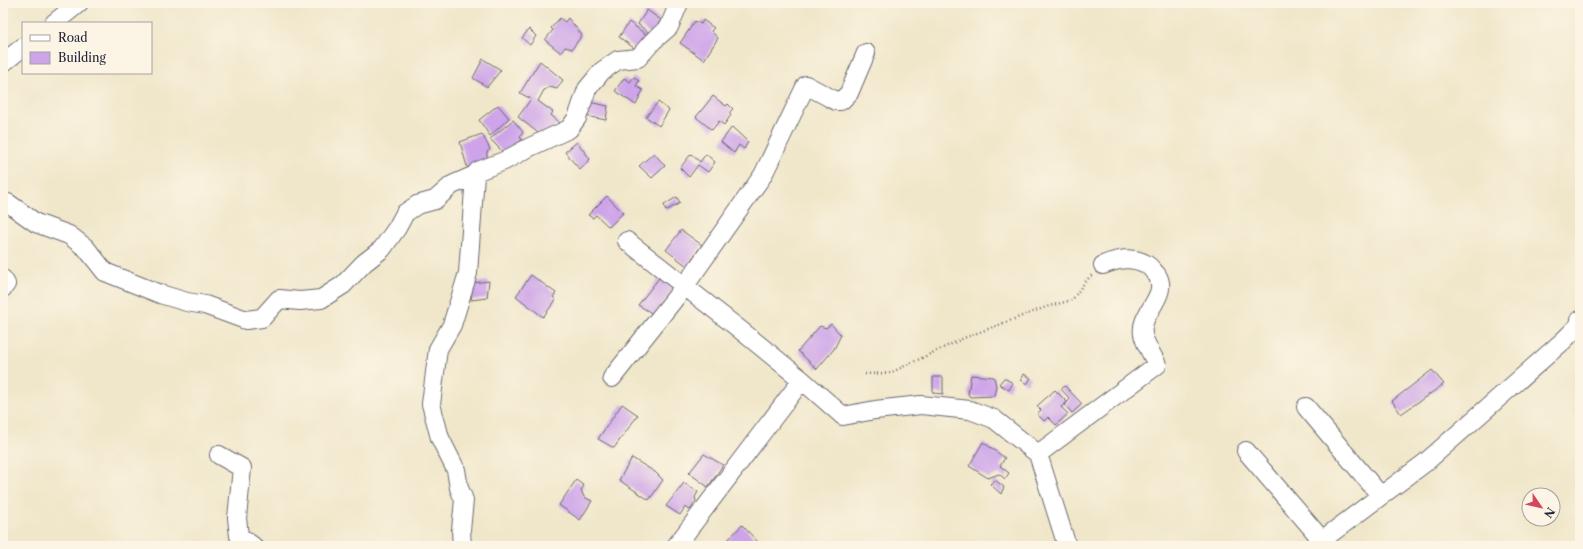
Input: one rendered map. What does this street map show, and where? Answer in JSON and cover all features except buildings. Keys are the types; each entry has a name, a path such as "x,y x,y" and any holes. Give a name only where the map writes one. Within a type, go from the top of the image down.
{"street":[{"path":"55,22 79,3"},
{"path":"3,205 8,203 36,223 69,236 86,248 105,272 160,294 187,302 205,305 246,320 262,318 279,299 300,301 321,299 343,285 364,263 382,249 397,228 405,213 417,205 435,200 452,185 475,175 478,171 504,161 569,129 577,118 587,89 602,71 618,60 638,58 653,41 669,27 679,3"},
{"path":"3,63 22,48"},
{"path":"612,378 684,287 763,175 806,85 836,101 841,101 849,93 866,53"},
{"path":"462,546 461,530 464,500 459,488 456,470 440,438 431,404 438,349 452,325 468,273 475,175"},
{"path":"627,241 738,328 802,380 843,416 875,410 921,405 970,410 994,419 1038,454 1067,546"},
{"path":"1038,454 1157,365 1143,334 1145,321 1160,293 1160,281 1151,267 1138,260 1117,259 1103,265"},
{"path":"3,279 6,284 3,288"},
{"path":"1246,451 1318,543 1426,462 1563,341 1579,325 1580,320"},
{"path":"676,546 802,380"},
{"path":"1306,407 1380,495"},
{"path":"219,455 242,468 237,518 239,536 253,546"}],"path":[{"path":"864,374 890,373 971,336 1046,307 1072,300 1085,282 1103,265"}]}
